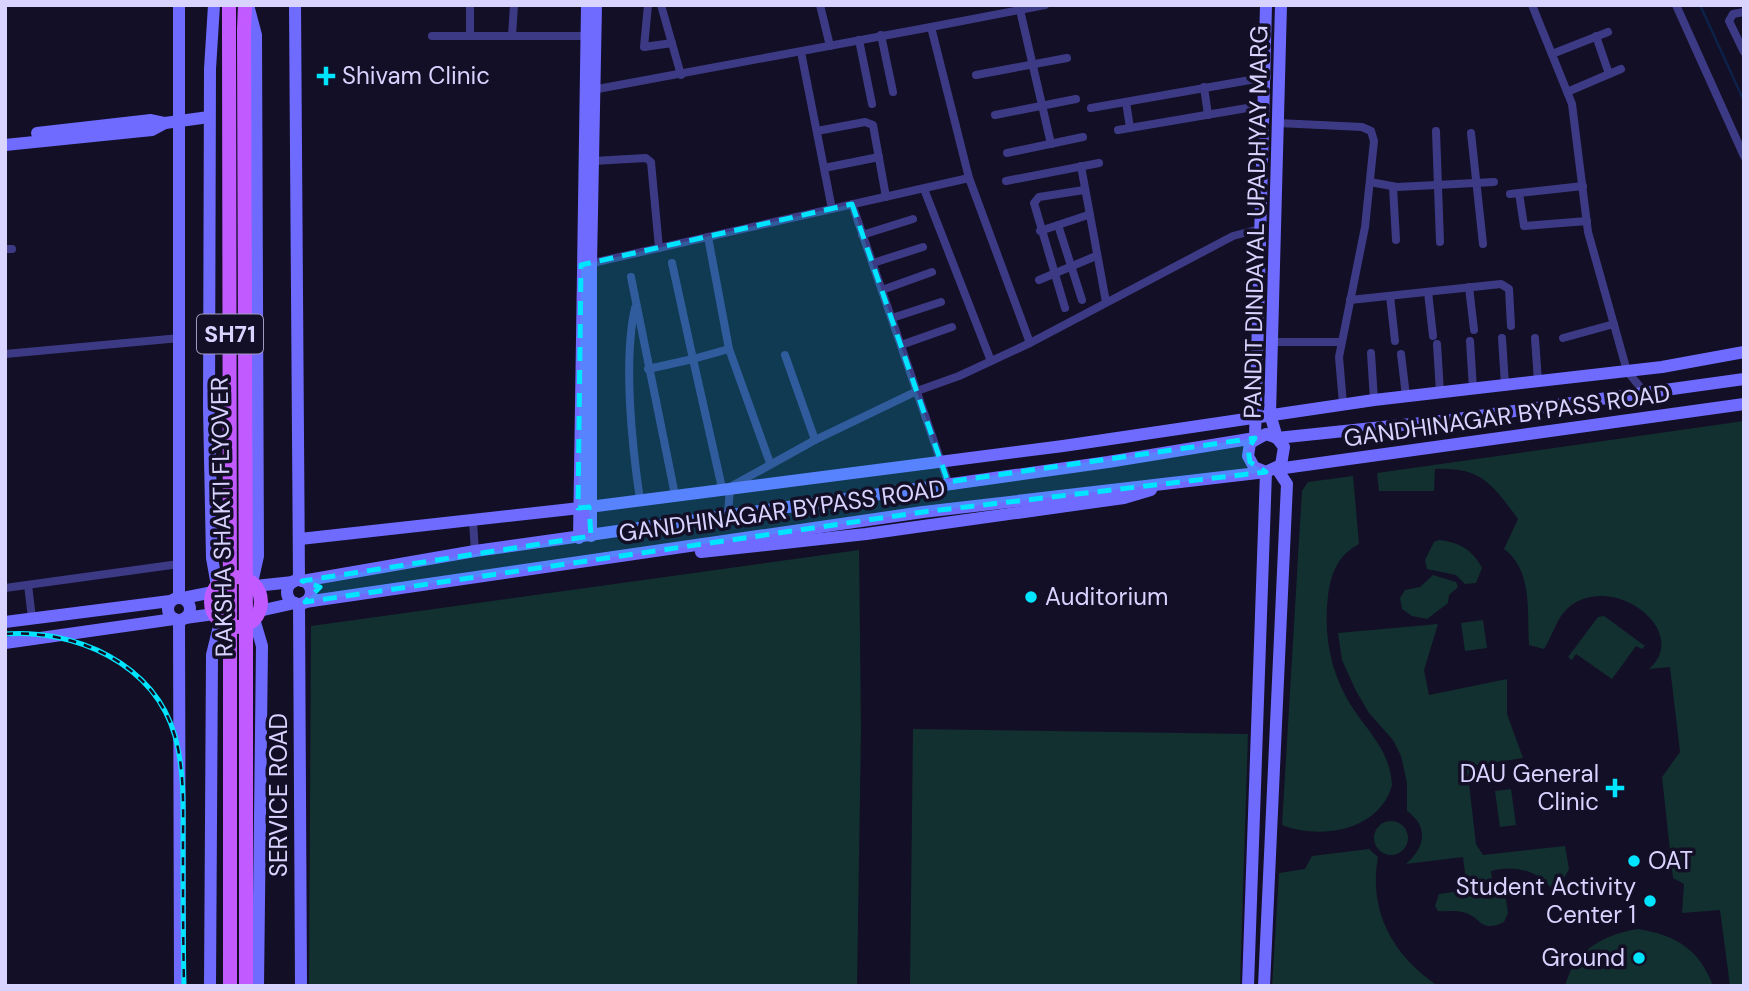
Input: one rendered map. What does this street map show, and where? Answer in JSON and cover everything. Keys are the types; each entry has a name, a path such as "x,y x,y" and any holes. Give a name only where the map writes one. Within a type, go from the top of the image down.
{"main road":[{"name":"RAKSHA SHAKTI FLYOVER","path":"229,5 230,986"},
{"name":"RAKSHA SHAKTI FLYOVER","path":"246,5 246,986"},
{"path":"234,577 254,585 261,599 257,615 236,627 217,618 215,589 234,577"}],"street":[{"path":"178,5 172,122 180,338 179,564 177,599 167,610 179,619"},
{"path":"5,622 177,599 215,589 211,531 209,117 214,5"},
{"path":"246,5 256,35 258,556 254,585"},
{"path":"295,5 300,540 298,581"},
{"path":"470,5 470,36"},
{"path":"512,36 514,5"},
{"path":"587,5 591,36"},
{"path":"585,537 586,264 591,36 596,5"},
{"path":"648,5 644,47 672,43"},
{"path":"661,5 681,75"},
{"path":"820,5 830,46"},
{"path":"590,90 1045,5"},
{"name":"PANDIT DINDAYAL UPADHYAY MARG","path":"1255,438 1266,5"},
{"name":"PANDIT DINDAYAL UPADHYAY MARG","path":"1277,438 1270,414 1281,5"},
{"path":"1532,5 1572,104 1587,220 1627,371 1645,393"},
{"path":"1676,5 1744,156"},
{"path":"1026,8 1033,65 1051,144"},
{"path":"1744,12 1733,14 1729,20 1744,52"},
{"path":"931,27 969,178 1030,343"},
{"path":"1552,54 1608,32"},
{"path":"881,35 893,92"},
{"path":"432,37 591,36"},
{"path":"1596,36 1609,74"},
{"path":"859,40 872,104"},
{"path":"802,52 832,209"},
{"path":"976,75 1067,58"},
{"path":"1567,92 1621,69"},
{"path":"1091,108 1265,76 1279,78"},
{"path":"1203,87 1208,115"},
{"path":"586,264 593,161 590,90"},
{"path":"995,115 1076,99"},
{"path":"1126,102 1130,128"},
{"path":"1118,130 1265,105"},
{"path":"5,137 151,120 172,122 209,117"},
{"path":"5,145 152,130 172,122"},
{"path":"817,131 869,123 874,129 886,197"},
{"path":"1278,123 1362,127 1371,131 1374,141 1365,228 1341,342 1338,369 1343,404"},
{"path":"1436,131 1440,242"},
{"path":"1471,133 1483,244"},
{"path":"1007,153 1083,137"},
{"path":"824,168 879,157"},
{"path":"593,161 646,158 651,162 659,248"},
{"path":"1006,181 1099,163"},
{"path":"1081,166 1106,302"},
{"path":"586,264 969,178"},
{"path":"1370,182 1392,187 1494,182"},
{"path":"1583,186 1514,193 1524,226 1587,220"},
{"path":"1392,187 1396,240"},
{"path":"924,189 991,361"},
{"path":"1065,308 1040,230 1035,199 1084,190"},
{"path":"852,204 948,482"},
{"path":"1040,230 1088,215"},
{"path":"862,235 913,219"},
{"path":"1058,225 1082,300"},
{"path":"726,488 814,440 917,391 1030,343 1233,236 1262,228 1276,229"},
{"path":"709,237 729,349 771,463"},
{"path":"873,263 923,247"},
{"path":"1039,280 1096,256"},
{"path":"671,263 726,488 728,515"},
{"path":"882,290 932,272"},
{"path":"631,277 676,495"},
{"path":"1350,300 1506,285 1511,326"},
{"path":"1469,287 1474,330"},
{"path":"1428,292 1440,392"},
{"path":"1391,296 1395,341"},
{"path":"892,318 942,302"},
{"path":"636,305 631,338 631,409 640,500"},
{"path":"1563,338 1614,324"},
{"path":"901,345 952,327"},
{"path":"5,354 180,338"},
{"path":"1502,338 1504,385"},
{"path":"1535,338 1538,382"},
{"path":"1470,341 1473,389"},
{"path":"1273,342 1341,342"},
{"path":"648,369 729,349"},
{"path":"300,540 473,522 1123,438 1270,414 1627,371 1744,352"},
{"path":"1371,354 1374,400"},
{"path":"1401,354 1406,396"},
{"path":"785,355 814,440"},
{"name":"GANDHINAGAR BYPASS ROAD","path":"1277,438 1450,420 1744,379"},
{"name":"GANDHINAGAR BYPASS ROAD","path":"257,615 300,603 639,552 923,512 1271,470 1744,404"},
{"path":"1248,986 1271,470 1285,453 1277,438 1266,434 1255,438 1248,449 1250,462 1271,470 1287,484 1264,986"},
{"name":"GANDHINAGAR BYPASS ROAD","path":"254,585 298,581 475,551 948,482 1108,462 1255,438"},
{"path":"473,522 475,551"},
{"path":"5,588 179,564"},
{"path":"298,581 310,592 300,603 287,595 288,587 298,581"},
{"path":"27,585 32,618"},
{"path":"177,599 190,607 179,619 180,986"},
{"name":"SERVICE ROAD","path":"300,603 301,986"},
{"path":"257,615 261,646 258,986"},
{"path":"5,643 179,619 217,618 212,655 210,986"},
{"path":"1254,851 1269,850"}],"highlighted area":[{"path":"852,204 948,482 1255,438 1248,449 1250,462 1266,472 923,512 305,602 320,587 302,581 591,536 589,507 578,508 581,265"}],"green space":[{"path":"1744,421 1744,986 1730,986 1720,910 1682,913 1684,884 1673,878 1662,777 1680,752 1670,667 1649,669 1660,654 1661,638 1654,623 1642,610 1625,601 1606,596 1587,598 1565,611 1544,649 1529,645 1524,580 1520,568 1504,549 1518,519 1501,496 1484,480 1464,471 1435,469 1434,491 1379,491 1377,473"},
{"path":"1353,476 1359,544 1341,559 1331,580 1327,611 1328,641 1334,670 1346,697 1384,753 1392,785 1385,801 1375,813 1362,822 1347,828 1314,832 1282,825 1302,491 1308,482"},
{"path":"1439,540 1459,545 1474,556 1482,568 1476,583 1465,584 1456,575 1427,569 1425,560 1434,542"},
{"path":"859,550 861,729 857,986 309,986 311,626"},
{"path":"1433,575 1456,582 1458,587 1449,595 1448,603 1427,619 1412,616 1402,609 1400,598 1405,590 1420,587"},
{"path":"1604,616 1645,646 1642,649 1636,646 1612,679 1576,654 1572,660 1568,657 1598,617"},
{"path":"1483,620 1487,648 1465,651 1461,623"},
{"path":"1438,624 1424,670 1429,695 1507,679 1507,714 1523,758 1471,766 1468,775 1476,844 1483,855 1565,846 1569,869 1555,895 1544,880 1528,871 1509,868 1491,871 1494,893 1505,893 1508,913 1504,922 1496,925 1485,925 1462,912 1438,911 1435,906 1439,894 1467,890 1463,857 1406,864 1417,852 1422,831 1407,811 1407,783 1401,756 1393,740 1369,713 1342,660 1338,633"},
{"path":"913,729 1248,734 1240,986 910,986"},
{"path":"1511,789 1516,825 1500,827 1495,791"},
{"path":"1391,821 1403,826 1408,838 1403,850 1391,855 1379,850 1374,838 1379,826"},
{"path":"1369,849 1378,857 1377,896 1387,931 1408,961 1438,986 1272,986 1279,873 1305,869 1312,856"},
{"name":"Ground","path":"1638,929 1664,935 1684,946 1701,962 1713,986 1565,986 1569,973 1583,953 1614,935"}],"waterway":[{"path":"1700,5 1744,101"}],"railway":[{"path":"5,634 58,638 84,645 108,656 130,670 165,710 175,736 182,777 184,986"}],"place":[{"name":"Shivam Clinic","path":"326,76"},
{"name":"Auditorium","path":"1031,597"},
{"name":"DAU General Clinic","path":"1615,788"},
{"name":"OAT","path":"1634,861"},
{"name":"Student Activity Center 1","path":"1650,901"},
{"name":"Ground","path":"1639,958"}]}
